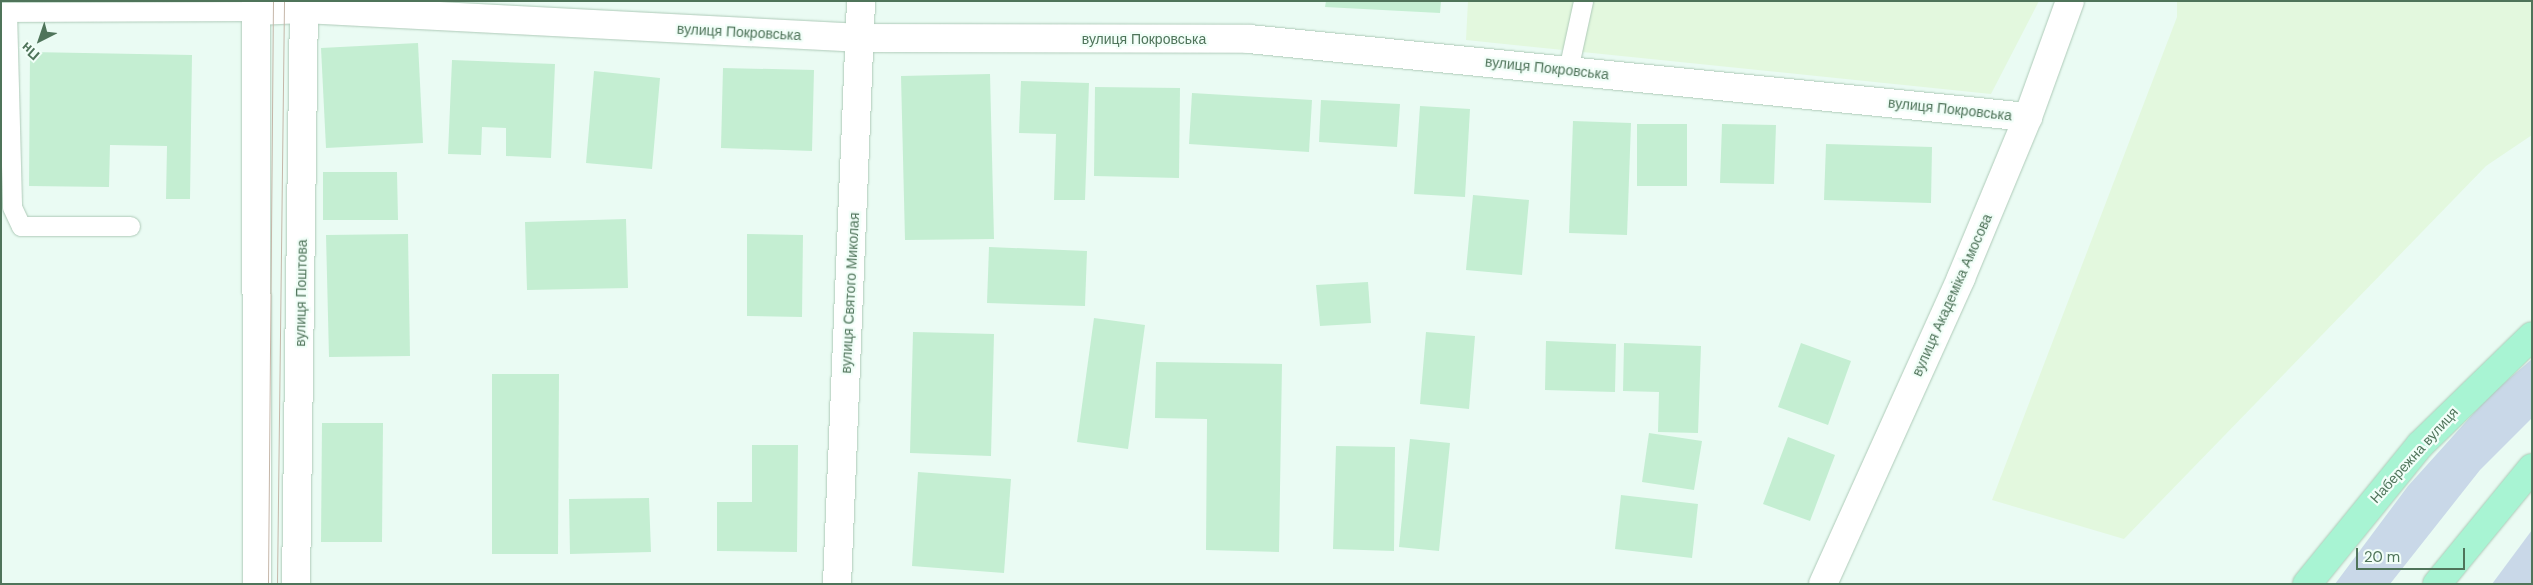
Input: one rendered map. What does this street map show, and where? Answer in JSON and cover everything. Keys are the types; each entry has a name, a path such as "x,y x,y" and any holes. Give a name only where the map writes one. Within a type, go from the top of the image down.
{"main road":[{"name":"Набережна вулиця","path":"2307,584 2420,445 2532,336"},
{"path":"2437,584 2532,468"}],"street":[{"name":"вулиця Святого Миколая","path":"837,584 862,38 861,1"},
{"name":"вулиця Академіка Амосова","path":"1823,584 2028,117 2070,1"},
{"name":"вулиця Покровська","path":"256,6 304,5 862,38 1249,39 2028,117"},
{"name":"вулиця Поштова","path":"296,584 304,5"},
{"path":"256,6 256,584"}],"lane":[{"path":"1568,70 1583,1"},
{"path":"130,226 21,226 12,207 4,12 256,6"}],"shaded area":[{"path":"1468,1 2039,1 1991,94 1466,40"},
{"path":"2177,1 2532,1 2532,135 2486,166 2124,539 1992,500 2177,17"},
{"path":"2532,359 2532,418 2480,470 2390,584 2335,584 2408,486 2490,395"},
{"path":"2532,530 2532,584 2492,584"}],"building":[{"path":"1326,1 1441,1 1440,13 1325,7"},
{"path":"418,43 423,143 326,148 321,48"},
{"path":"30,52 192,55 190,199 166,199 167,146 110,145 109,187 29,186"},
{"path":"452,60 555,64 551,158 506,156 506,128 482,127 481,155 448,154"},
{"path":"723,68 814,70 812,151 721,148"},
{"path":"594,71 660,78 652,169 586,163"},
{"path":"990,74 994,239 905,240 901,76"},
{"path":"1021,81 1089,83 1085,200 1054,200 1056,134 1019,133"},
{"path":"1095,87 1180,88 1179,178 1094,176"},
{"path":"1192,93 1312,100 1309,152 1189,144"},
{"path":"1321,100 1400,104 1397,147 1319,142"},
{"path":"1420,106 1470,109 1465,197 1414,194"},
{"path":"1573,121 1631,123 1627,235 1569,233"},
{"path":"1637,124 1687,124 1687,186 1637,186"},
{"path":"1722,124 1776,125 1774,184 1720,183"},
{"path":"1826,144 1932,147 1931,203 1824,200"},
{"path":"323,172 397,172 398,220 323,220"},
{"path":"1473,195 1529,200 1522,275 1466,270"},
{"path":"626,219 628,288 527,290 525,222"},
{"path":"408,234 410,356 329,357 326,235"},
{"path":"747,234 803,235 802,317 747,316"},
{"path":"989,247 1087,251 1085,306 987,303"},
{"path":"1368,282 1371,323 1320,326 1316,285"},
{"path":"1094,318 1145,325 1128,449 1077,442"},
{"path":"913,332 994,334 991,456 910,453"},
{"path":"1426,332 1475,336 1469,409 1420,404"},
{"path":"1546,341 1616,344 1615,392 1545,390"},
{"path":"1624,343 1701,346 1698,433 1658,432 1659,392 1623,391"},
{"path":"1801,343 1851,361 1828,425 1778,407"},
{"path":"1156,362 1282,364 1279,552 1206,550 1207,419 1155,418"},
{"path":"492,374 559,374 558,554 492,554"},
{"path":"322,423 383,423 382,542 321,542"},
{"path":"1649,433 1702,441 1694,490 1642,482"},
{"path":"1788,437 1835,455 1810,521 1763,504"},
{"path":"1410,439 1450,443 1439,551 1399,547"},
{"path":"752,445 798,445 797,552 717,551 717,502 752,502"},
{"path":"1336,446 1395,447 1394,551 1333,549"},
{"path":"918,472 1011,479 1004,573 912,566"},
{"path":"1621,495 1698,504 1692,558 1615,549"},
{"path":"649,498 651,552 570,554 569,499"}],"tram line":[{"path":"268,584 273,1"},
{"path":"277,584 284,1"}]}
